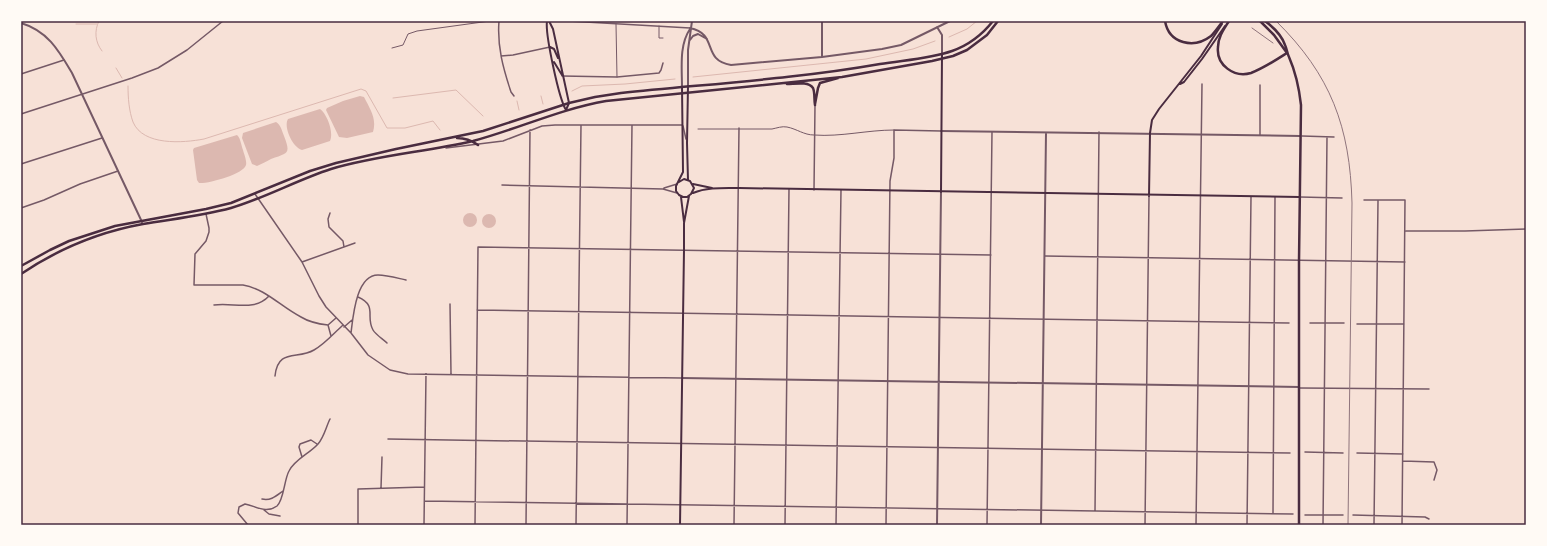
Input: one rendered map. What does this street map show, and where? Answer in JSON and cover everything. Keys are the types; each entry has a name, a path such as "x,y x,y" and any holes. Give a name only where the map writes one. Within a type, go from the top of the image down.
{"highway":[{"path":"21,266 50,250 83,236 115,226 206,209 255,194 310,171 336,163 497,127 563,104 608,94 842,70 942,54 963,47 983,32 993,21"},
{"path":"21,274 44,260 72,246 108,233 143,224 206,214 232,208 312,176 346,165 387,156 473,141 566,110 606,101 842,76 942,59 962,52 975,45 987,35 998,21"},
{"path":"1165,21 1166,27 1176,40 1189,44 1198,43 1211,35 1223,21"},
{"path":"1229,21 1219,39 1217,48 1219,57 1224,66 1229,70 1243,74 1252,72 1287,53"},
{"path":"1260,21 1287,53 1296,72 1301,105 1299,197 1299,525"},
{"path":"1265,21 1277,32 1285,44 1287,53"},
{"path":"815,105 820,83 842,76"},
{"path":"765,85 804,83 812,88 815,105"},
{"path":"448,138 461,138 473,141 478,145"}],"main road":[{"path":"548,21 546,30 563,104 566,110"},
{"path":"548,21 553,29 569,103 566,110"},
{"path":"1149,196 1150,133 1155,114 1214,37 1223,21"},
{"path":"1179,84 1184,82 1229,21"},
{"path":"550,47 554,49 559,61"},
{"path":"941,192 942,54"},
{"path":"553,60 562,76"},
{"path":"688,86 688,180 694,188 693,193"},
{"path":"682,87 683,172 676,188 677,193 685,198 701,190 713,188 1149,196 1299,197"},
{"path":"678,183 684,179 688,180"},
{"path":"692,184 713,188"},
{"path":"680,196 684,223 680,525"},
{"path":"684,223 689,196"}],"street":[{"path":"21,114 82,95 158,68 187,50 223,21"},
{"path":"499,21 498,32 500,56 510,90 514,96"},
{"path":"568,21 690,28 703,32 715,58 724,64 731,65 822,57 882,49 901,45 937,26 950,21"},
{"path":"688,86 688,44 692,21"},
{"path":"822,21 822,57"},
{"path":"21,23 35,28 54,43 82,95 143,224"},
{"path":"937,26 942,35 942,54"},
{"path":"682,87 683,47 686,34 690,28"},
{"path":"688,44 695,34 708,40"},
{"path":"500,56 520,54 550,47"},
{"path":"21,74 64,60"},
{"path":"562,76 616,77 659,73 663,63"},
{"path":"1196,525 1202,84"},
{"path":"1260,85 1260,135"},
{"path":"814,190 815,105"},
{"path":"433,148 478,145 503,140 542,126 555,125 682,125 684,126 687,143"},
{"path":"576,525 581,125"},
{"path":"627,525 632,125"},
{"path":"734,525 739,128"},
{"path":"526,525 530,130"},
{"path":"886,525 890,192 894,158 894,130 1046,133 1099,132 1334,137"},
{"path":"988,525 992,132"},
{"path":"1095,512 1099,132"},
{"path":"1041,525 1046,133"},
{"path":"1323,525 1327,136"},
{"path":"21,164 102,138"},
{"path":"21,208 44,200 80,184 118,171"},
{"path":"663,188 678,183"},
{"path":"502,185 663,188 677,193"},
{"path":"785,525 789,189"},
{"path":"836,525 840,190"},
{"path":"937,525 941,192"},
{"path":"255,194 302,262 326,307 351,333 368,355 390,370 402,374 1429,389"},
{"path":"1145,525 1149,196"},
{"path":"1247,525 1251,197"},
{"path":"1273,514 1275,197"},
{"path":"1299,197 1342,198"},
{"path":"1364,200 1406,200 1402,525"},
{"path":"1374,525 1378,200"},
{"path":"330,213 328,219 329,227 343,241 344,247"},
{"path":"206,214 210,228 206,241 195,254 194,285 243,285 256,289 269,296 300,317 328,325"},
{"path":"1405,231 1526,229"},
{"path":"302,262 355,243"},
{"path":"475,525 478,247 991,255"},
{"path":"1044,256 1405,262"},
{"path":"351,333 352,320 358,297 364,282 371,276 378,275 406,280"},
{"path":"214,305 256,305 264,302 269,296"},
{"path":"358,297 364,300 371,309 371,324 373,331 387,343"},
{"path":"450,304 451,374"},
{"path":"478,310 940,316 1289,323"},
{"path":"328,325 336,318"},
{"path":"275,376 276,368 282,359 290,355 310,353 352,320"},
{"path":"1310,322 1344,323"},
{"path":"1357,324 1404,324"},
{"path":"328,325 331,336"},
{"path":"424,525 426,374"},
{"path":"264,510 278,505 283,491 285,478 289,470 294,462 318,444 330,419"},
{"path":"388,439 1290,453"},
{"path":"302,457 299,447 300,444 311,440 318,444"},
{"path":"1305,452 1343,453"},
{"path":"1357,453 1403,454"},
{"path":"381,488 382,457"},
{"path":"1403,461 1434,462 1437,470 1434,480"},
{"path":"358,525 357,491 361,488 425,487"},
{"path":"262,499 268,500 283,491"},
{"path":"425,501 786,506 937,510 1293,514"},
{"path":"248,525 238,513 239,507 245,504 264,510 269,514 280,516"},
{"path":"1304,515 1343,515"},
{"path":"1353,515 1425,516 1429,519"}],"lane":[{"path":"392,48 403,45 408,34 417,31 490,21"},
{"path":"616,23 616,77"},
{"path":"659,26 659,38 663,38"},
{"path":"698,129 788,128 804,134 814,135 894,130"}],"shaded area":[{"path":"360,96 364,97 372,114 374,122 373,132 347,138 339,137 326,110 327,108"},
{"path":"320,109 323,111 329,124 331,133 330,141 302,150 295,145 290,137 287,127 288,119"},
{"path":"276,122 280,126 286,142 286,152 257,166 252,164 242,138 243,133"},
{"path":"237,135 246,160 246,165 244,168 239,172 225,178 199,183 197,180 194,148"},
{"path":"467,213 473,213 477,217 477,223 473,227 467,227 463,223 463,217"},
{"path":"486,214 492,214 496,218 496,224 492,228 486,228 482,224 482,218"}],"waterway":[{"path":"99,21 96,29 96,36 102,51"},
{"path":"949,37 967,29 977,21"},
{"path":"76,24 97,24"},
{"path":"693,77 866,59 913,49 935,41"},
{"path":"116,68 122,78"},
{"path":"572,91 582,86 625,84 675,79"},
{"path":"128,86 133,122 138,130 154,139 164,141 175,142 204,139 361,89 366,91 387,128 405,128 433,121 440,130"},
{"path":"393,98 456,90 483,116"},
{"path":"541,96 543,104"},
{"path":"517,101 519,110"}],"railway":[{"path":"1276,21 1295,41 1324,82 1342,126 1347,150 1352,203 1348,525"},
{"path":"1252,28 1273,43"}]}
